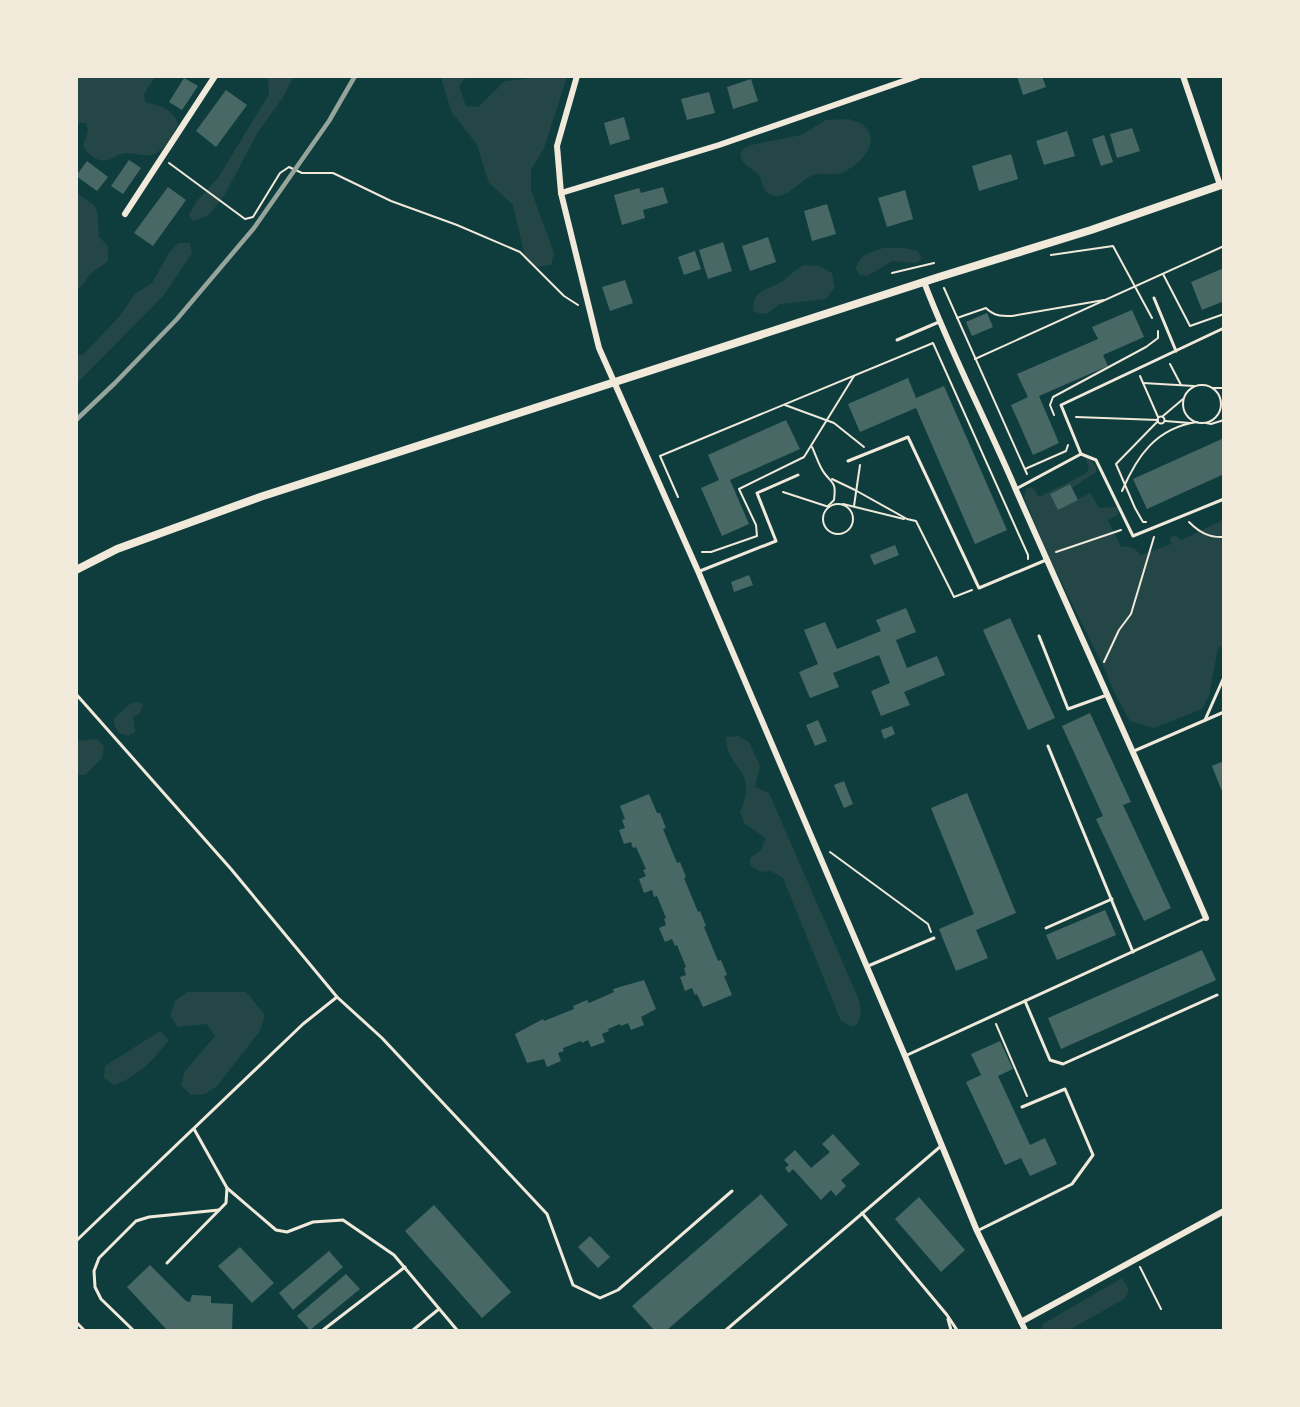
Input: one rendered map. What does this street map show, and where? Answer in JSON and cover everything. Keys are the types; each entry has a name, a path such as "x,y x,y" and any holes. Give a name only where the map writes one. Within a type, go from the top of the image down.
{"street":[{"path":"125,214 215,76"},
{"path":"576,76 557,146 561,192 598,348 698,571 905,1056 977,1231 1025,1330"},
{"path":"561,192 730,141 918,76"},
{"path":"76,570 117,549 260,497 1091,230 1222,184 1183,76"},
{"path":"924,282 939,321 1016,489 1097,675 1134,751 1206,918"},
{"path":"1021,1322 1224,1211"}],"lane":[{"path":"1154,298 1176,351"},
{"path":"897,340 939,321"},
{"path":"1224,328 1061,405 1081,454 1096,460 1133,536 1224,499"},
{"path":"848,461 908,437 979,588 1046,558"},
{"path":"1016,489 1081,454"},
{"path":"698,571 776,542 757,493 798,475"},
{"path":"1039,636 1068,709 1107,695"},
{"path":"1205,720 1224,677"},
{"path":"76,694 231,869 337,996 382,1038 547,1214 573,1285 600,1298 618,1290 732,1191"},
{"path":"1134,751 1224,712"},
{"path":"1048,746 1133,951"},
{"path":"1046,928 1112,899"},
{"path":"905,1056 1206,918"},
{"path":"866,967 934,938"},
{"path":"1025,1000 1050,1060 1063,1064 1217,995"},
{"path":"76,1241 303,1024 337,996"},
{"path":"977,1231 1072,1184 1093,1155 1065,1089 1022,1107"},
{"path":"194,1129 227,1188 276,1230 287,1232 313,1222 343,1220 394,1254 457,1330"},
{"path":"726,1330 942,1145"},
{"path":"167,1263 226,1203 227,1188"},
{"path":"133,1330 101,1299 95,1287 94,1271 99,1258 136,1221 149,1217 219,1210"},
{"path":"862,1213 957,1330"},
{"path":"323,1330 405,1267"},
{"path":"413,1330 439,1309"},
{"path":"947,1315 951,1330"},
{"path":"76,1322 84,1330"}],"path":[{"path":"162,158 245,219 253,217 280,173 289,167 302,173 333,173 391,201 457,225 520,252 564,296 590,313"},
{"path":"1096,248 1113,246 1135,286"},
{"path":"975,359 1223,246"},
{"path":"892,273 934,263"},
{"path":"1163,274 1190,326 1224,314"},
{"path":"942,284 1031,482"},
{"path":"957,318 986,308 991,313 1000,316 1012,316 1107,299"},
{"path":"678,498 660,456 933,343 1028,555"},
{"path":"1166,356 1181,385"},
{"path":"1158,420 1143,383 1224,388"},
{"path":"1151,522 1143,522 1116,464 1162,416 1196,386"},
{"path":"1206,422 1216,416 1221,405 1218,393 1210,387"},
{"path":"1183,399 1184,411 1195,423"},
{"path":"785,405 834,423 871,452"},
{"path":"1162,416 1165,420"},
{"path":"1066,417 1211,424 1224,420"},
{"path":"1117,502 1143,451 1158,438 1195,423"},
{"path":"811,446 825,475 907,519"},
{"path":"854,506 862,456"},
{"path":"832,479 835,489 834,500 823,513 823,523 825,528 834,534 844,533 853,521 851,511 839,504"},
{"path":"769,488 828,506 839,504 854,506 916,521 954,597 979,588"},
{"path":"851,511 859,508"},
{"path":"1183,516 1199,532 1224,537"},
{"path":"1097,675 1119,630 1131,614 1157,526"},
{"path":"1046,558 1129,527"},
{"path":"701,552 706,552"},
{"path":"819,857 831,852 928,924 934,938"},
{"path":"992,1015 1030,1104"},
{"path":"1136,1259 1161,1309"}],"shaded area":[{"path":"77,76 155,77 144,94 145,102 170,112 174,115 178,125 165,145 154,154 126,153 104,161 95,158 83,145 88,131 86,123 79,123 77,126"},
{"path":"268,77 293,77 284,96 258,132 224,196 208,216 193,221 189,215 197,201 218,178 269,94"},
{"path":"441,77 466,77 459,86 466,106 478,107 505,81 538,77 567,77 544,148 531,170 531,190 554,253 551,265 535,267 526,261 513,205 489,183 477,145 451,111"},
{"path":"849,119 862,124 871,138 870,146 861,159 841,173 817,174 809,177 784,194 772,195 766,191 758,174 741,158 740,154 744,148 751,145 801,135 826,120"},
{"path":"77,193 94,205 97,211 99,236 108,247 108,261 90,274 82,286 77,289"},
{"path":"178,243 190,243 192,253 164,295 77,383 77,355 83,355 120,316 135,294 152,283 169,253"},
{"path":"883,248 918,251 922,258 916,263 893,261 867,276 860,275 856,269 860,260"},
{"path":"804,265 819,266 832,273 835,287 826,299 780,304 768,313 761,314 753,311 755,298 758,295"},
{"path":"1085,457 1091,460 1096,467 1096,472 1072,488 1070,484 1050,494 1058,510 1090,493 1099,508 1117,507 1119,514 1108,520 1121,547 1132,548 1141,555 1171,544 1170,538 1175,535 1181,540 1223,520 1223,646 1218,648 1209,696 1202,709 1154,728 1130,721 1048,555 1024,497 1026,489 1032,487 1039,497 1085,474 1089,469"},
{"path":"138,702 143,704 140,713 133,717 135,732 128,736 119,733 114,725 114,718 130,704"},
{"path":"738,736 749,742 760,766 755,787 769,793 859,1000 861,1014 857,1025 851,1026 841,1021 783,878 771,871 761,872 750,865 750,858 761,850 766,838 745,824 740,812 746,787 744,778 727,748 726,737"},
{"path":"97,739 104,746 102,758 85,775 77,775 77,741"},
{"path":"187,992 246,992 265,1015 260,1031 217,1086 205,1094 191,1095 181,1085 185,1071 215,1036 207,1024 178,1027 170,1016 175,1001"},
{"path":"160,1031 169,1040 145,1067 114,1085 104,1078 105,1066"},
{"path":"1122,1278 1129,1290 1124,1299 1069,1330 1041,1330 1043,1324"}],"building":[{"path":"1017,76 1042,76 1046,87 1023,95"},
{"path":"184,78 198,86 182,110 169,102"},
{"path":"751,79 758,101 733,109 727,87"},
{"path":"226,90 247,105 216,147 196,131"},
{"path":"709,92 715,113 687,120 681,99"},
{"path":"624,117 630,139 610,145 604,123"},
{"path":"1132,128 1140,151 1117,158 1110,134"},
{"path":"1067,131 1075,156 1044,165 1036,141"},
{"path":"1104,135 1113,162 1101,166 1092,139"},
{"path":"1011,154 1018,179 979,191 972,166"},
{"path":"129,160 141,168 123,194 111,186"},
{"path":"87,161 108,177 97,191 76,176"},
{"path":"168,187 186,200 153,246 134,233"},
{"path":"663,187 668,203 643,210 645,218 622,225 614,195 639,188 641,193"},
{"path":"905,190 913,219 887,227 878,198"},
{"path":"827,204 836,234 812,241 804,211"},
{"path":"768,237 776,262 750,271 742,246"},
{"path":"723,242 732,271 708,279 699,250"},
{"path":"695,251 701,269 684,275 678,257"},
{"path":"1224,268 1224,301 1202,310 1191,282"},
{"path":"625,280 633,303 610,311 602,287"},
{"path":"1132,310 1144,337 1103,355 1108,366 1039,396 1059,443 1033,455 1011,405 1028,397 1017,374 1098,339 1092,327"},
{"path":"987,313 993,327 972,336 966,322"},
{"path":"908,378 916,398 944,386 1007,530 975,544 916,408 860,432 848,404"},
{"path":"786,420 800,449 730,480 749,524 722,536 701,488 719,480 708,455"},
{"path":"1224,438 1224,474 1147,509 1133,479"},
{"path":"1070,484 1078,500 1058,510 1050,494"},
{"path":"895,545 899,555 874,565 870,555"},
{"path":"749,575 753,585 734,592 731,582"},
{"path":"906,608 916,632 896,640 907,668 937,656 945,675 904,692 910,705 881,716 871,691 890,683 879,655 833,673 839,687 810,698 799,672 818,664 804,630 825,622 837,649 881,631 876,620"},
{"path":"1010,618 1055,718 1028,730 983,630"},
{"path":"1090,713 1131,802 1123,805 1171,908 1144,921 1096,819 1103,816 1062,726"},
{"path":"818,720 827,741 815,746 806,725"},
{"path":"892,726 895,734 884,739 881,730"},
{"path":"1224,761 1224,794 1223,794 1212,766"},
{"path":"844,781 853,804 844,808 834,785"},
{"path":"967,793 1016,913 976,930 988,958 956,971 939,929 974,914 931,808"},
{"path":"649,794 657,813 660,813 666,828 663,829 677,863 680,862 686,877 684,878 698,912 700,911 718,961 721,960 727,975 724,976 732,995 703,1007 692,988 685,991 680,977 686,975 684,968 686,967 677,945 675,946 672,939 665,942 659,928 666,925 664,919 666,918 657,896 654,897 652,890 644,893 639,879 646,876 643,870 646,869 636,847 633,848 631,842 624,844 619,830 625,828 622,820 625,819 620,806"},
{"path":"1105,910 1116,935 1057,960 1046,935"},
{"path":"1202,950 1216,980 1061,1049 1048,1018"},
{"path":"644,980 656,1009 641,1017 644,1025 631,1030 628,1023 621,1026 620,1024 602,1034 605,1042 591,1047 588,1040 582,1043 581,1041 563,1048 564,1051 558,1053 561,1061 547,1067 544,1059 527,1063 515,1034 543,1019 544,1021 574,1009 573,1006 587,1000 589,1003 614,992 613,989"},
{"path":"1000,1041 1013,1069 998,1076 1030,1145 1045,1138 1057,1164 1030,1176 1021,1158 1005,1165 966,1082 981,1075 971,1054"},
{"path":"833,1134 860,1164 841,1180 846,1186 836,1196 831,1190 821,1200 793,1169 789,1173 785,1168 789,1165 784,1160 795,1150 811,1168 830,1152 822,1144"},
{"path":"761,1194 788,1225 667,1330 654,1330 632,1306"},
{"path":"919,1197 965,1250 941,1272 895,1219"},
{"path":"434,1205 511,1292 482,1318 405,1231"},
{"path":"590,1236 610,1257 598,1268 578,1247"},
{"path":"240,1247 274,1283 252,1303 218,1266"},
{"path":"329,1251 343,1267 293,1310 279,1293"},
{"path":"150,1265 186,1301 190,1302 192,1295 211,1296 211,1303 233,1304 232,1330 167,1330 127,1287"},
{"path":"346,1274 360,1289 310,1330 297,1316"}],"railway":[{"path":"76,420 177,319 254,228 329,121 355,76"}]}
